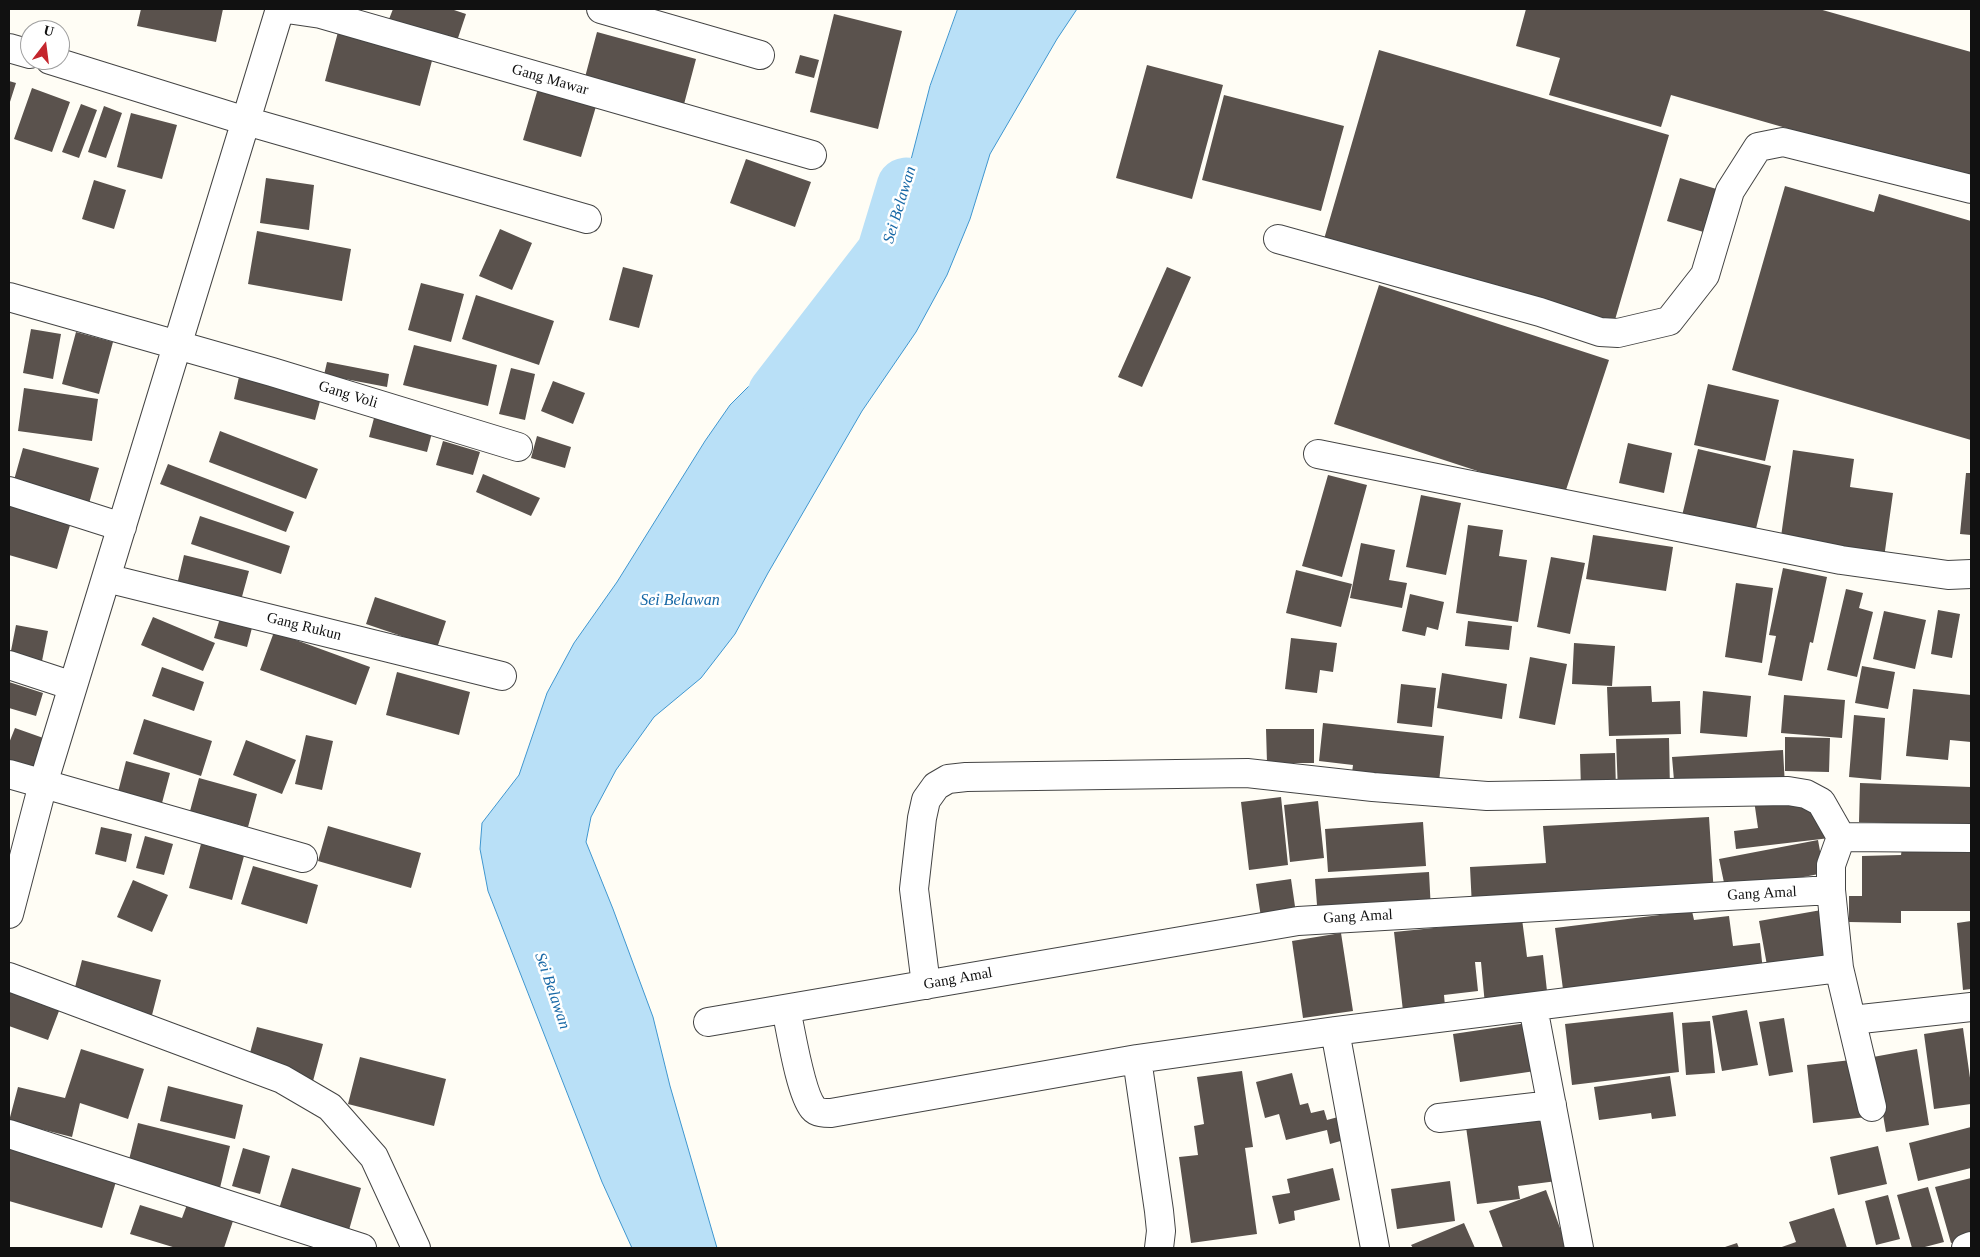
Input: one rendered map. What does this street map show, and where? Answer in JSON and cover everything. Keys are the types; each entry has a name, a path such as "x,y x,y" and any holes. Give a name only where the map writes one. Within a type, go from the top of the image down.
{"street":[{"path":"9,914 43,784 280,9"},
{"name":"Gang Mawar","path":"287,9 320,14 812,155"},
{"path":"601,9 760,56"},
{"path":"70,66 246,121 586,219"},
{"path":"1278,239 1540,312 1600,332 1618,333 1668,321 1705,274 1730,191 1758,147 1783,142 1971,189"},
{"name":"Gang Voli","path":"9,297 178,344 518,447"},
{"path":"1318,454 1841,560 1948,575 1971,574"},
{"path":"9,491 122,527"},
{"name":"Gang Rukun","path":"106,578 502,676"},
{"path":"9,665 73,686"},
{"path":"926,985 914,888 926,800 936,786 948,779 966,777 1247,773 1372,787 1487,796 1788,792 1806,794 1821,802 1841,837 1831,865 1831,890 1839,968 1872,1107"},
{"path":"9,774 303,858"},
{"path":"1841,837 1971,838"},
{"name":"Gang Amal","path":"708,1022 1298,921 1831,890"},
{"path":"786,1008 801,1078 813,1108 824,1114 1137,1059 1335,1030 1839,968"},
{"path":"9,977 282,1079 330,1107 374,1157 416,1248"},
{"path":"1533,1007 1579,1248"},
{"path":"1852,1020 1971,1007"},
{"path":"1335,1030 1375,1248"},
{"path":"1137,1059 1159,1211 1159,1248"},
{"path":"1439,1118 1552,1105"},
{"path":"9,1134 362,1248"},
{"path":"1966,1248 1971,1246"}],"water":[{"name":"Sei Belawan","path":"958,9 1077,9 1057,39 990,154 970,219 947,275 916,332 862,411 768,573 735,634 701,678 654,717 616,770 591,817 586,842 653,1017 670,1086 717,1248 632,1248 602,1182 488,891 480,849 482,823 519,775 547,693 574,643 617,582 705,441 730,405 764,371 844,318 872,282 897,214 930,86"}],"building":[{"path":"141,9 223,9 216,42 137,26"},
{"path":"393,9 451,9 466,14 454,50 386,27"},
{"path":"1526,9 1819,9 1971,52 1971,181 1671,95 1661,127 1549,95 1560,58 1516,46"},
{"path":"834,14 902,31 878,129 810,112"},
{"path":"338,32 433,57 420,106 325,81"},
{"path":"597,32 696,59 683,108 584,81"},
{"path":"1379,50 1669,135 1612,330 1322,246"},
{"path":"800,55 819,60 814,78 795,73"},
{"path":"1147,65 1223,85 1192,199 1116,178"},
{"path":"9,81 16,83 9,105"},
{"path":"539,85 597,103 581,157 523,140"},
{"path":"32,88 70,102 52,152 14,139"},
{"path":"1224,95 1344,126 1321,211 1202,180"},
{"path":"81,104 97,110 79,158 62,152"},
{"path":"104,106 122,113 106,158 88,152"},
{"path":"131,113 177,125 162,179 117,167"},
{"path":"746,159 811,182 795,227 730,203"},
{"path":"266,178 314,185 309,230 260,223"},
{"path":"1680,178 1723,191 1710,234 1667,221"},
{"path":"94,180 126,190 114,229 82,219"},
{"path":"1785,186 1874,212 1879,194 1971,221 1971,440 1732,370"},
{"path":"500,229 532,243 512,290 479,276"},
{"path":"257,231 351,249 342,301 248,284"},
{"path":"623,267 653,275 639,328 609,320"},
{"path":"1167,267 1191,277 1142,387 1118,377"},
{"path":"421,283 464,294 451,342 408,330"},
{"path":"1379,285 1609,360 1563,499 1334,424"},
{"path":"476,295 554,321 539,365 462,339"},
{"path":"31,329 61,334 53,379 23,373"},
{"path":"76,332 113,342 99,394 62,384"},
{"path":"414,345 497,365 488,406 403,385"},
{"path":"327,362 389,374 387,387 324,375"},
{"path":"241,368 323,390 315,420 234,399"},
{"path":"511,368 535,374 525,420 499,414"},
{"path":"553,381 585,393 573,424 541,411"},
{"path":"1708,384 1779,400 1765,461 1694,445"},
{"path":"24,388 98,399 92,441 18,431"},
{"path":"374,418 432,433 427,452 369,437"},
{"path":"220,431 318,469 306,499 209,462"},
{"path":"537,436 571,447 565,468 531,458"},
{"path":"443,441 480,452 473,475 436,465"},
{"path":"1628,443 1672,453 1664,493 1619,483"},
{"path":"23,448 99,468 88,507 12,487"},
{"path":"1698,449 1771,466 1754,537 1681,520"},
{"path":"1793,450 1854,459 1850,487 1893,493 1884,558 1780,544"},
{"path":"168,464 294,512 286,532 160,484"},
{"path":"1966,473 1971,473 1971,535 1960,534"},
{"path":"483,474 540,498 531,516 476,492"},
{"path":"1328,475 1367,485 1342,577 1302,566"},
{"path":"1421,495 1461,503 1446,575 1406,567"},
{"path":"9,503 71,522 57,569 9,555"},
{"path":"200,516 290,546 281,574 191,544"},
{"path":"1468,525 1503,530 1499,556 1527,560 1518,622 1456,613"},
{"path":"1593,535 1673,547 1666,591 1586,579"},
{"path":"1361,543 1395,550 1389,580 1407,583 1402,608 1350,598"},
{"path":"184,555 249,571 240,604 176,589"},
{"path":"1551,557 1585,563 1570,634 1537,627"},
{"path":"1783,568 1827,577 1813,643 1810,642 1802,681 1768,675 1776,636 1769,635"},
{"path":"1296,570 1352,584 1341,627 1286,613"},
{"path":"1736,583 1773,588 1762,663 1725,657"},
{"path":"1846,589 1863,593 1859,608 1873,612 1857,677 1827,670"},
{"path":"1410,594 1444,602 1438,630 1427,627 1425,636 1402,631"},
{"path":"375,597 446,621 437,648 366,624"},
{"path":"1938,610 1960,614 1952,658 1931,654"},
{"path":"1884,611 1926,620 1915,669 1873,659"},
{"path":"221,615 253,624 247,647 214,638"},
{"path":"153,617 215,643 203,671 141,645"},
{"path":"1468,621 1512,626 1509,650 1465,646"},
{"path":"16,625 48,631 40,671 9,661"},
{"path":"274,632 370,667 356,705 260,670"},
{"path":"1291,638 1337,643 1333,672 1320,670 1317,693 1285,689"},
{"path":"1574,643 1615,646 1612,686 1572,684"},
{"path":"1530,657 1567,664 1555,725 1519,718"},
{"path":"1862,666 1895,672 1888,709 1855,703"},
{"path":"162,667 204,682 194,711 152,696"},
{"path":"397,672 470,692 459,735 386,715"},
{"path":"1442,673 1507,684 1502,719 1437,708"},
{"path":"9,682 43,693 36,716 9,708"},
{"path":"1401,684 1436,688 1432,727 1397,723"},
{"path":"1651,686 1652,702 1680,701 1681,734 1609,736 1607,687"},
{"path":"1913,689 1971,695 1971,742 1950,740 1948,760 1906,756"},
{"path":"1703,691 1751,696 1747,737 1700,733"},
{"path":"1784,695 1845,700 1842,738 1781,733"},
{"path":"1854,715 1885,718 1881,780 1849,777"},
{"path":"144,719 212,741 201,776 133,754"},
{"path":"1323,723 1444,736 1438,791 1351,781 1353,765 1319,761"},
{"path":"15,728 49,740 35,776 9,766 9,743"},
{"path":"1266,729 1314,729 1314,763 1267,763"},
{"path":"306,735 333,741 322,790 295,784"},
{"path":"1785,737 1830,738 1829,772 1785,771"},
{"path":"1669,738 1670,791 1618,792 1616,739"},
{"path":"246,740 296,760 282,794 233,775"},
{"path":"1783,750 1785,786 1675,792 1672,757"},
{"path":"1615,753 1616,790 1581,790 1580,754"},
{"path":"126,761 170,773 162,803 118,792"},
{"path":"199,778 257,794 248,827 190,811"},
{"path":"1860,783 1971,787 1971,826 1859,822"},
{"path":"1281,797 1288,865 1249,870 1241,802"},
{"path":"1754,800 1816,802 1830,838 1736,849 1734,831 1758,828"},
{"path":"1318,801 1324,858 1290,862 1284,805"},
{"path":"1709,817 1714,895 1472,907 1470,867 1546,863 1543,826"},
{"path":"1423,822 1426,866 1328,872 1325,829"},
{"path":"328,826 421,853 411,888 318,861"},
{"path":"101,827 132,834 126,862 95,854"},
{"path":"145,836 173,844 164,875 136,868"},
{"path":"1818,840 1824,873 1726,892 1719,859"},
{"path":"201,844 244,856 232,900 189,888"},
{"path":"1902,848 1971,849 1971,911 1901,911 1901,923 1849,922 1849,896 1862,896 1862,856 1901,855"},
{"path":"253,866 318,885 307,924 241,904"},
{"path":"1429,872 1431,911 1318,918 1315,879"},
{"path":"1291,879 1297,920 1262,924 1256,884"},
{"path":"133,880 168,895 152,932 117,917"},
{"path":"1827,909 1836,959 1768,971 1759,921"},
{"path":"1692,911 1694,920 1729,916 1733,946 1760,943 1763,971 1564,997 1555,928"},
{"path":"1522,919 1527,957 1543,955 1547,991 1510,995 1511,1002 1485,1005 1481,962 1475,962 1478,991 1444,995 1445,1006 1403,1011 1394,932"},
{"path":"1971,921 1971,989 1963,990 1957,923"},
{"path":"1341,933 1353,1011 1303,1018 1292,941"},
{"path":"82,960 161,980 152,1015 73,995"},
{"path":"9,992 59,1011 48,1040 9,1026"},
{"path":"1747,1010 1758,1065 1722,1071 1712,1016"},
{"path":"1673,1012 1679,1072 1572,1085 1565,1024"},
{"path":"1784,1018 1793,1072 1769,1076 1759,1022"},
{"path":"1710,1021 1715,1073 1686,1075 1682,1023"},
{"path":"1534,1022 1542,1070 1460,1082 1453,1034"},
{"path":"257,1027 323,1044 313,1081 247,1064"},
{"path":"1963,1028 1971,1085 1971,1104 1934,1109 1924,1034"},
{"path":"81,1049 144,1069 128,1119 80,1103 72,1137 9,1121 18,1087 65,1098"},
{"path":"1917,1049 1929,1125 1886,1132 1873,1057"},
{"path":"360,1057 446,1079 434,1126 348,1104"},
{"path":"1860,1059 1867,1117 1813,1123 1807,1065"},
{"path":"1242,1071 1253,1147 1245,1148 1257,1234 1191,1243 1179,1157 1198,1155 1194,1126 1204,1124 1197,1077"},
{"path":"1292,1073 1300,1105 1308,1103 1311,1113 1324,1110 1327,1120 1338,1117 1344,1140 1330,1144 1327,1130 1286,1140 1279,1114 1265,1118 1256,1082"},
{"path":"1670,1076 1676,1116 1652,1119 1651,1113 1599,1120 1594,1087"},
{"path":"168,1086 243,1105 235,1139 160,1121"},
{"path":"1547,1116 1557,1181 1518,1186 1520,1199 1477,1204 1466,1127"},
{"path":"138,1123 230,1146 219,1192 127,1168"},
{"path":"1971,1127 1971,1168 1918,1181 1909,1143"},
{"path":"1878,1146 1887,1184 1838,1195 1830,1157"},
{"path":"9,1147 118,1175 102,1228 9,1201"},
{"path":"243,1148 270,1156 260,1194 232,1186"},
{"path":"292,1168 361,1188 349,1230 279,1209"},
{"path":"1333,1168 1340,1200 1294,1211 1295,1220 1279,1224 1272,1196 1290,1193 1287,1179"},
{"path":"1971,1178 1971,1238 1951,1243 1935,1187"},
{"path":"1450,1181 1455,1221 1397,1229 1391,1189"},
{"path":"1928,1187 1944,1242 1921,1248 1912,1248 1897,1195"},
{"path":"1546,1190 1567,1247 1503,1248 1489,1211"},
{"path":"1888,1195 1900,1239 1876,1245 1865,1201"},
{"path":"188,1202 234,1218 224,1248 176,1248 130,1234 140,1205 182,1218"},
{"path":"1834,1208 1847,1248 1779,1248 1796,1242 1789,1222"},
{"path":"1464,1223 1475,1248 1413,1248 1411,1245"},
{"path":"1737,1243 1739,1248 1722,1248"}],"waterway":[{"name":"Sei Belawan","path":"777,394 886,253 906,187"}]}
